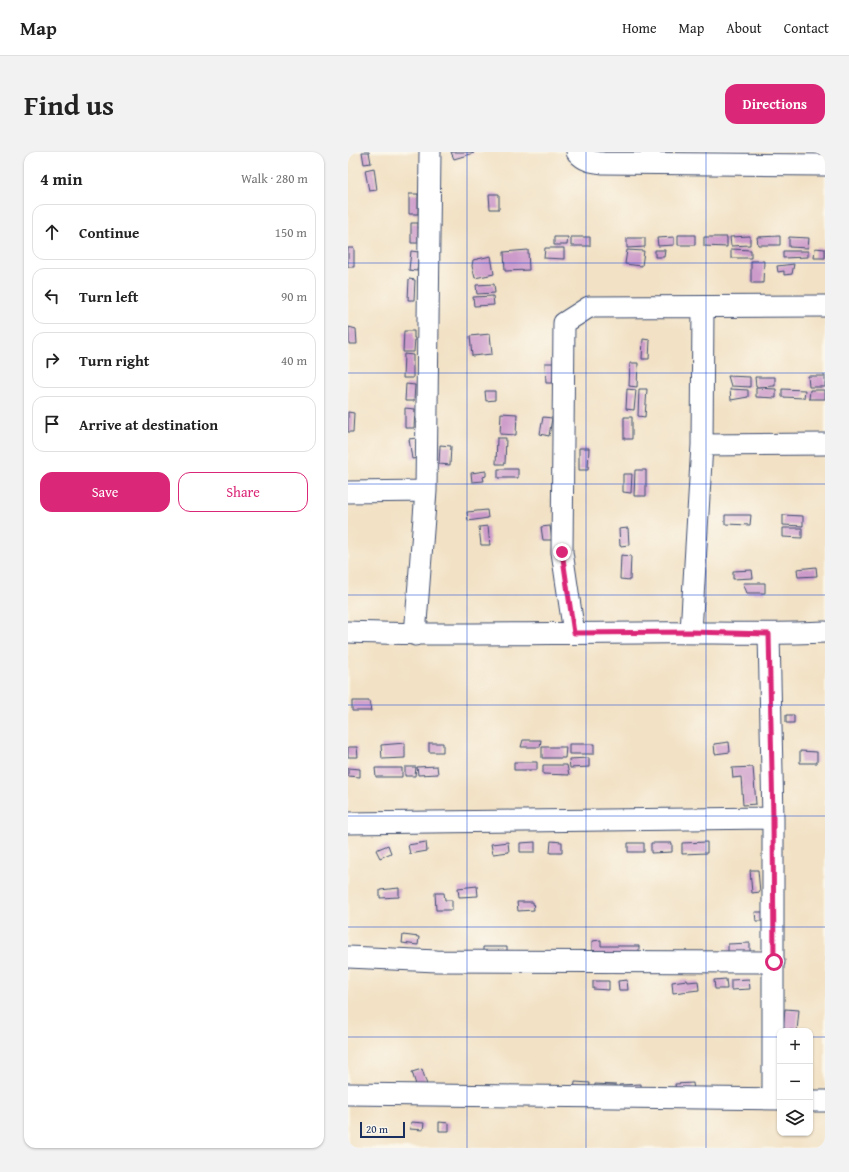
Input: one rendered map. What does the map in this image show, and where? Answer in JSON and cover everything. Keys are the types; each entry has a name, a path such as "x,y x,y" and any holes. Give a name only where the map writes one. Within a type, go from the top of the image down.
{"street":[{"path":"415,635 426,491 430,152"},
{"path":"577,152 582,158 590,162 603,163 825,165"},
{"path":"574,633 562,552 564,324 589,307 825,306"},
{"path":"691,632 702,445 703,307"},
{"path":"702,445 825,444"},
{"path":"348,492 426,491"},
{"path":"348,632 415,635 691,632 769,634 825,632"},
{"path":"348,1094 776,1099 773,818 769,634"},
{"path":"348,823 773,818"},
{"path":"348,957 437,960 774,962"},
{"path":"813,1101 825,1102"}],"building":[{"path":"362,152 369,152 371,163 364,164"},
{"path":"451,152 473,152 474,153 454,159"},
{"path":"374,168 377,190 369,191 365,170"},
{"path":"409,194 418,194 418,214 409,214"},
{"path":"489,194 499,194 499,209 490,209"},
{"path":"411,223 418,223 418,243 411,243"},
{"path":"678,235 695,235 695,245 678,245"},
{"path":"750,236 750,245 731,246 730,237"},
{"path":"780,236 780,245 758,245 757,237"},
{"path":"554,237 568,237 567,245 554,245"},
{"path":"571,237 590,237 590,246 571,246"},
{"path":"674,237 674,245 658,246 657,238"},
{"path":"704,237 727,237 727,247 704,246"},
{"path":"789,237 809,238 808,248 789,247"},
{"path":"627,238 645,238 645,247 627,248"},
{"path":"348,248 354,248 354,267 348,267"},
{"path":"545,248 564,248 564,259 544,258"},
{"path":"815,248 825,249 825,258 814,258"},
{"path":"731,249 751,250 751,258 731,258"},
{"path":"528,250 529,270 505,271 504,252"},
{"path":"627,250 644,251 642,266 625,264"},
{"path":"655,250 665,250 664,257 655,257"},
{"path":"411,251 419,252 417,271 409,270"},
{"path":"783,251 808,251 808,257 783,258"},
{"path":"491,256 494,274 475,278 472,266 473,260"},
{"path":"751,261 764,261 763,283 751,283"},
{"path":"794,264 792,274 784,275 784,271 778,272 777,266"},
{"path":"409,279 415,280 414,300 408,300"},
{"path":"494,284 495,293 477,294 476,285"},
{"path":"493,296 494,305 474,306 473,297"},
{"path":"349,327 356,329 357,344 349,344"},
{"path":"404,331 414,331 414,352 403,352"},
{"path":"490,334 492,354 472,356 470,336"},
{"path":"643,339 650,340 649,359 642,359"},
{"path":"404,354 413,355 413,378 403,378"},
{"path":"545,363 554,363 555,383 546,383"},
{"path":"630,363 638,363 637,387 629,386"},
{"path":"728,376 750,377 750,387 731,386"},
{"path":"808,376 825,376 825,387 809,387"},
{"path":"755,377 775,377 775,386 756,387"},
{"path":"406,384 415,385 414,401 405,401"},
{"path":"756,388 776,389 776,398 756,397"},
{"path":"627,389 636,390 634,410 626,409"},
{"path":"639,389 647,389 645,417 638,416"},
{"path":"730,389 748,390 748,397 731,400"},
{"path":"782,389 805,390 804,398 782,397"},
{"path":"810,390 825,390 825,399 809,399"},
{"path":"485,391 495,391 495,400 486,401"},
{"path":"405,408 415,409 414,428 405,428"},
{"path":"348,412 354,413 353,432 348,432"},
{"path":"501,413 517,414 516,435 500,434"},
{"path":"543,417 552,418 549,436 540,434"},
{"path":"624,417 632,417 632,439 624,439"},
{"path":"417,438 419,458 412,459 409,439"},
{"path":"497,438 506,438 505,464 496,464"},
{"path":"440,445 451,446 450,465 439,464"},
{"path":"579,448 589,448 588,470 579,470"},
{"path":"498,469 518,469 518,478 498,478"},
{"path":"635,470 646,470 646,496 634,496"},
{"path":"486,471 486,476 483,477 484,481 472,482 471,473"},
{"path":"623,474 632,474 631,493 623,492"},
{"path":"487,510 488,518 468,521 467,512"},
{"path":"725,515 751,515 750,525 725,524"},
{"path":"783,515 803,516 803,526 783,525"},
{"path":"488,526 490,545 481,545 479,527"},
{"path":"550,526 552,540 543,540 541,527"},
{"path":"628,528 629,545 620,546 619,529"},
{"path":"783,528 802,528 802,538 783,537"},
{"path":"621,555 631,556 630,580 620,579"},
{"path":"816,567 817,576 798,577 797,569"},
{"path":"752,570 753,578 733,579 733,571"},
{"path":"743,583 765,583 765,593 747,593"},
{"path":"352,701 369,701 371,711 352,711"},
{"path":"786,715 794,715 794,723 786,723"},
{"path":"523,740 541,740 540,747 521,747"},
{"path":"729,742 730,752 715,754 714,744"},
{"path":"405,743 405,758 382,759 381,745"},
{"path":"429,743 443,743 443,752 429,752"},
{"path":"569,744 594,744 594,754 569,754"},
{"path":"348,747 357,747 358,757 348,757"},
{"path":"542,747 566,747 565,758 542,758"},
{"path":"800,751 817,752 817,763 800,763"},
{"path":"589,758 589,767 570,768 569,759"},
{"path":"514,762 537,762 537,770 514,770"},
{"path":"543,765 567,765 569,775 543,774"},
{"path":"437,766 438,774 418,775 417,767"},
{"path":"405,767 416,767 415,776 405,776"},
{"path":"753,767 756,804 743,805 741,777 733,778 732,768"},
{"path":"348,768 360,769 360,777 348,776"},
{"path":"375,768 402,768 402,777 376,777"},
{"path":"551,841 562,842 562,853 550,853"},
{"path":"426,842 427,851 410,854 408,845"},
{"path":"508,842 509,852 493,854 491,844"},
{"path":"535,842 535,852 520,852 520,843"},
{"path":"707,842 707,853 682,854 682,843"},
{"path":"628,843 644,843 644,852 628,852"},
{"path":"651,843 672,843 672,852 651,853"},
{"path":"388,845 391,853 380,858 376,850"},
{"path":"750,870 758,870 760,892 752,893"},
{"path":"477,886 478,896 459,897 458,888"},
{"path":"399,888 399,897 380,898 380,890"},
{"path":"435,893 444,893 445,900 452,900 452,910 436,910"},
{"path":"517,902 533,902 534,910 518,911"},
{"path":"755,912 771,912 771,921 756,921"},
{"path":"403,935 419,937 418,945 402,943"},
{"path":"601,940 601,946 639,946 639,958 592,958 592,941"},
{"path":"750,943 750,952 728,953 728,944"},
{"path":"483,947 507,947 507,956 483,956"},
{"path":"726,979 727,989 715,989 714,980"},
{"path":"749,979 750,989 731,990 731,980"},
{"path":"627,980 628,990 619,990 618,981"},
{"path":"687,980 688,982 698,981 699,990 673,993 672,982"},
{"path":"593,981 609,981 609,990 593,989"},
{"path":"785,1009 799,1010 797,1028 783,1028"},
{"path":"422,1069 428,1088 418,1091 412,1072"},
{"path":"575,1082 590,1083 589,1093 574,1092"},
{"path":"693,1083 694,1091 676,1092 675,1084"},
{"path":"595,1084 616,1085 616,1095 594,1094"},
{"path":"641,1084 641,1094 620,1094 619,1085"},
{"path":"411,1122 424,1123 423,1130 410,1129"},
{"path":"439,1122 449,1123 449,1131 439,1131"}],"route":[{"path":"562,552 574,633 691,632 769,634 774,962"}]}
